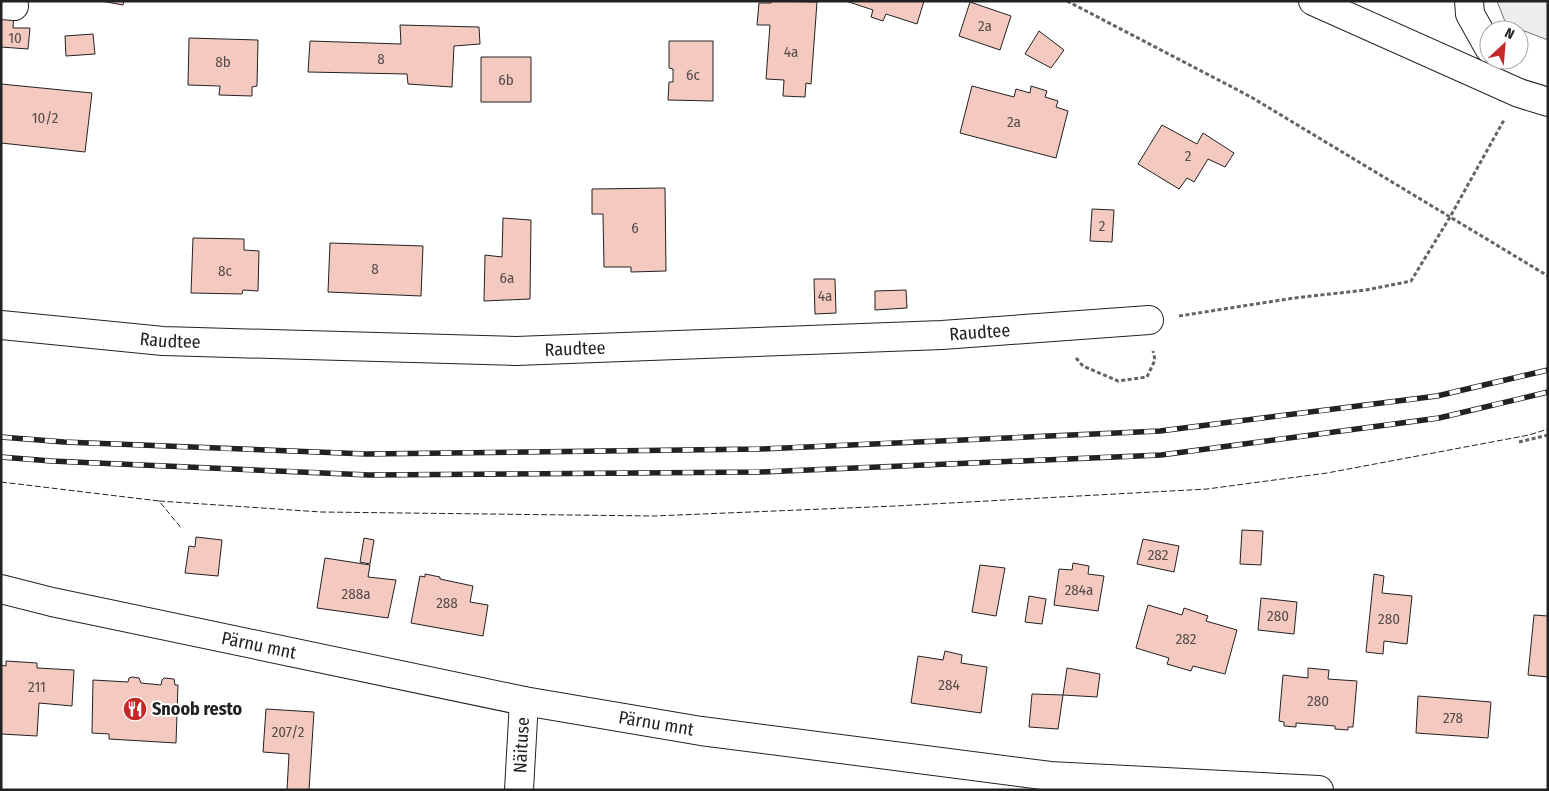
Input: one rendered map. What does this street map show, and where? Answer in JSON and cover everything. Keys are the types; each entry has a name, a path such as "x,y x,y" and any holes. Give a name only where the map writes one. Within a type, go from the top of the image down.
{"main road":[{"path":"1313,1 1519,93 1548,102"},
{"path":"1469,1 1470,14 1479,30"},
{"path":"1503,70 1519,93"},
{"name":"Raudtee","path":"1,325 163,340 516,351 942,335 1148,320"},
{"name":"Pärnu mnt","path":"1,590 524,701 701,731 1050,776 1319,790"},
{"name":"Näituse","path":"519,790 524,701"}],"path":[{"path":"1068,1 1252,97 1548,276"},
{"path":"1051,327 1083,366 1118,381 1147,377 1155,360 1148,320 1294,298 1366,290 1411,281 1491,145"},
{"path":"1519,442 1548,435"}],"shaded area":[{"path":"1497,1 1548,1 1548,40 1529,33 1529,20 1504,20"}],"building":[{"path":"101,1 124,1 123,5"},
{"path":"771,1 817,2 811,84 806,83 805,97 783,96 784,80 766,79 770,25 757,25 759,3 771,3"},
{"path":"846,1 924,1 917,24 886,14 883,21 871,17 873,10"},
{"path":"970,2 1011,16 1000,50 959,36"},
{"path":"1,14 14,14 13,28 30,28 28,49 1,47"},
{"path":"400,25 479,27 480,44 454,46 452,87 408,84 407,74 308,72 310,41 401,44"},
{"path":"1039,31 1064,50 1051,68 1025,54"},
{"path":"93,34 95,54 66,56 65,36"},
{"path":"189,38 258,40 257,86 252,87 252,96 219,95 220,86 188,85"},
{"path":"669,41 713,41 713,101 668,100 669,82 673,82 673,69 669,68"},
{"path":"481,57 531,57 531,102 481,102"},
{"path":"1,84 92,93 85,152 1,143"},
{"path":"972,86 1014,97 1016,89 1030,93 1031,86 1047,91 1045,97 1058,101 1056,107 1068,111 1056,158 960,133"},
{"path":"1162,125 1197,144 1203,133 1234,153 1225,167 1208,159 1194,182 1187,178 1179,189 1138,164"},
{"path":"665,188 666,271 631,272 631,267 604,267 603,214 592,214 592,189"},
{"path":"1092,209 1114,210 1112,242 1090,241"},
{"path":"503,218 531,220 530,299 484,301 485,255 502,257"},
{"path":"193,238 244,239 244,250 259,251 258,291 243,290 242,294 191,293"},
{"path":"330,243 423,246 421,296 328,292"},
{"path":"814,279 835,279 836,313 815,314"},
{"path":"906,290 907,308 875,310 875,291"},
{"path":"1242,530 1263,531 1261,565 1240,564"},
{"path":"196,537 222,540 218,576 185,573 189,546 195,547"},
{"path":"364,538 374,540 370,564 360,562"},
{"path":"1143,539 1179,546 1174,572 1137,564"},
{"path":"325,558 370,565 368,577 396,580 388,618 317,608"},
{"path":"1073,563 1089,566 1088,574 1104,576 1098,611 1054,605 1059,569 1072,570"},
{"path":"980,565 1005,568 996,616 972,612"},
{"path":"425,574 473,586 470,602 488,605 483,636 411,623 420,576 425,577"},
{"path":"1374,574 1384,576 1382,593 1412,596 1407,644 1384,641 1383,654 1366,652"},
{"path":"1029,596 1046,599 1042,624 1025,622"},
{"path":"1261,598 1297,602 1294,634 1258,630"},
{"path":"1148,605 1182,615 1184,608 1208,616 1206,621 1237,630 1225,674 1193,666 1191,671 1167,664 1169,658 1136,648"},
{"path":"1534,615 1548,616 1548,677 1528,675"},
{"path":"945,651 962,655 961,663 987,667 981,713 911,703 918,656 943,660"},
{"path":"6,661 37,663 37,668 74,670 72,706 39,703 37,736 1,734 1,665 6,666"},
{"path":"1067,668 1100,674 1097,697 1063,695"},
{"path":"1308,668 1329,670 1328,679 1357,681 1353,727 1348,727 1348,730 1335,729 1335,726 1296,723 1296,727 1284,726 1284,722 1279,721 1283,675 1308,678"},
{"name":"Snoob resto","path":"129,678 139,678 141,683 161,685 164,678 174,679 175,685 178,685 176,743 109,739 109,734 92,733 93,680 128,682"},
{"path":"1032,694 1063,695 1058,729 1029,727"},
{"path":"1418,696 1491,702 1488,738 1416,733"},
{"path":"266,709 314,712 309,790 287,790 289,754 263,752"}],"railway":[{"path":"1,437 64,442 367,454 761,449 1160,431 1437,396 1548,370"},
{"path":"1,457 51,461 369,475 760,472 1161,455 1439,418 1548,392"}],"fence":[{"path":"159,501 321,512 654,516 895,506 1207,489 1327,473 1529,435 1548,429"},
{"path":"1,482 159,501 182,529"}],"place":[{"name":"Snoob resto","path":"135,709"}]}
